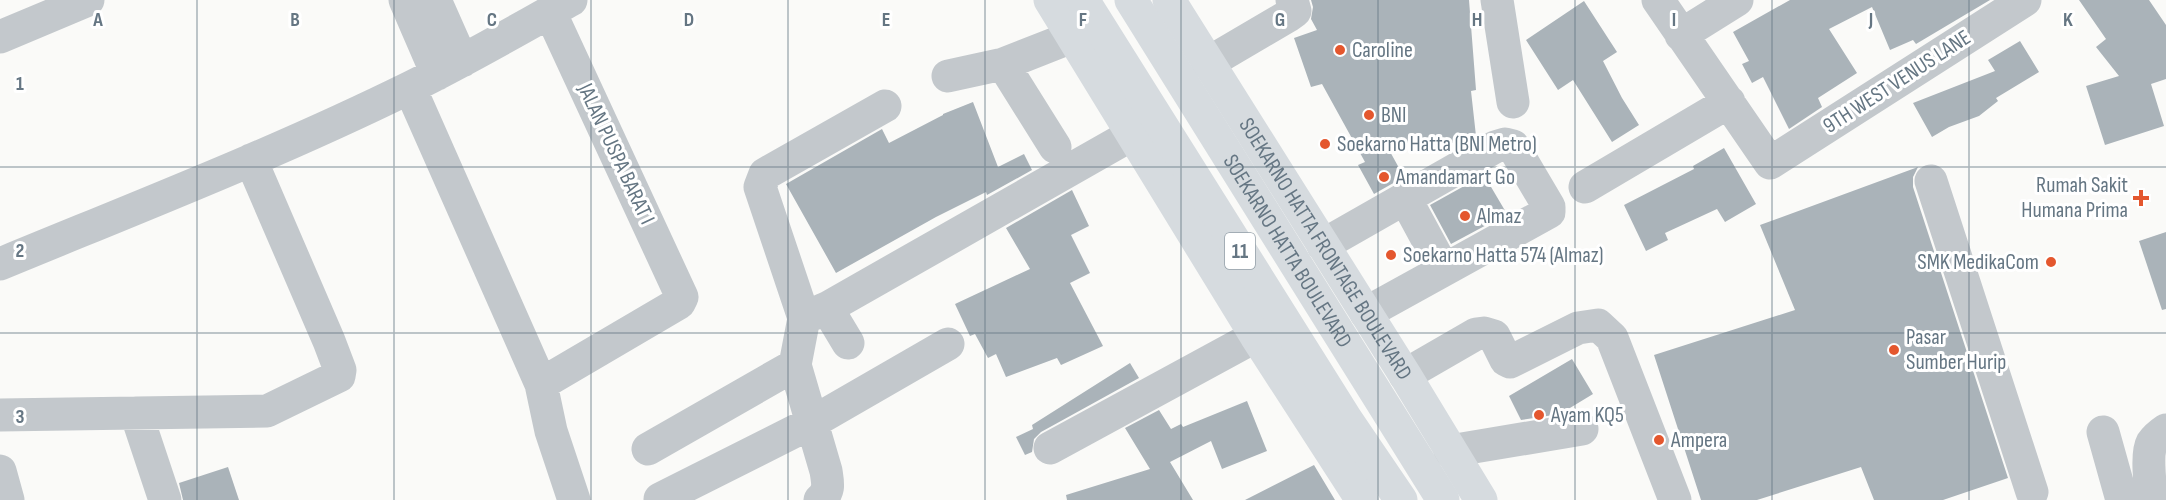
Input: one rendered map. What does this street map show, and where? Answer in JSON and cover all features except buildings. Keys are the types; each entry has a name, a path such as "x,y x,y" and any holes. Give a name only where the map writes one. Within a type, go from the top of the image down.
{"main road":[{"path":"1050,0 1256,336 1362,500"},
{"name":"SOEKARNO HATTA BOULEVARD","path":"1083,0 1346,419 1401,500"},
{"name":"SOEKARNO HATTA BOULEVARD","path":"1131,0 1444,496"},
{"name":"SOEKARNO HATTA FRONTAGE BOULEVARD","path":"1169,0 1481,500"}],"street":[{"path":"0,37 88,0"},
{"path":"405,0 436,74 541,384 551,430 573,500"},
{"path":"435,0 436,74"},
{"path":"1208,63 1295,11 1292,0"},
{"path":"1498,0 1514,102"},
{"path":"1585,187 1729,102 1658,0"},
{"path":"1681,35 1737,0"},
{"name":"9TH WEST VENUS LANE","path":"1729,102 1770,163 2025,0"},
{"path":"0,264 251,160 436,74 561,6"},
{"name":"JALAN PUSPA BARAT I","path":"541,384 679,303 682,297 561,6"},
{"path":"948,76 1003,64 1072,37"},
{"path":"1003,64 1054,147"},
{"path":"848,343 815,313 760,187 765,174 885,106"},
{"path":"820,500 826,495 828,487 826,471 795,365 815,313 1132,134"},
{"path":"1323,245 1495,147 1505,144 1513,146 1549,207 1549,212 1366,313"},
{"path":"0,415 267,411 339,376 340,370 329,341 251,160"},
{"path":"1931,181 2027,497"},
{"path":"1405,198 1444,270"},
{"path":"1405,375 1476,334 1484,333 1494,336 1506,360 1510,362 1578,328 1598,325 1612,338 1675,500"},
{"path":"1050,448 1256,336"},
{"path":"660,499 811,423 948,344"},
{"path":"648,449 795,365"},
{"path":"136,413 165,500"},
{"path":"1450,451 1582,429"},
{"path":"2166,430 2158,435 2151,445 2150,486 2155,500 2166,496"},
{"path":"2103,432 2122,500"},
{"path":"0,471 8,500"}],"place":[{"name":"Caroline","path":"1340,50"},
{"name":"BNI","path":"1369,115"},
{"name":"Soekarno Hatta (BNI Metro)","path":"1325,144"},
{"name":"Amandamart Go","path":"1384,177"},
{"name":"Rumah Sakit Humana Prima","path":"2141,198"},
{"name":"Almaz","path":"1465,216"},
{"name":"Soekarno Hatta 574 (Almaz)","path":"1391,255"},
{"name":"SMK MedikaCom","path":"2051,262"},
{"name":"Pasar Sumber Hurip","path":"1894,350"},
{"name":"Ayam KQ5","path":"1539,415"},
{"name":"Ampera","path":"1659,440"}]}
